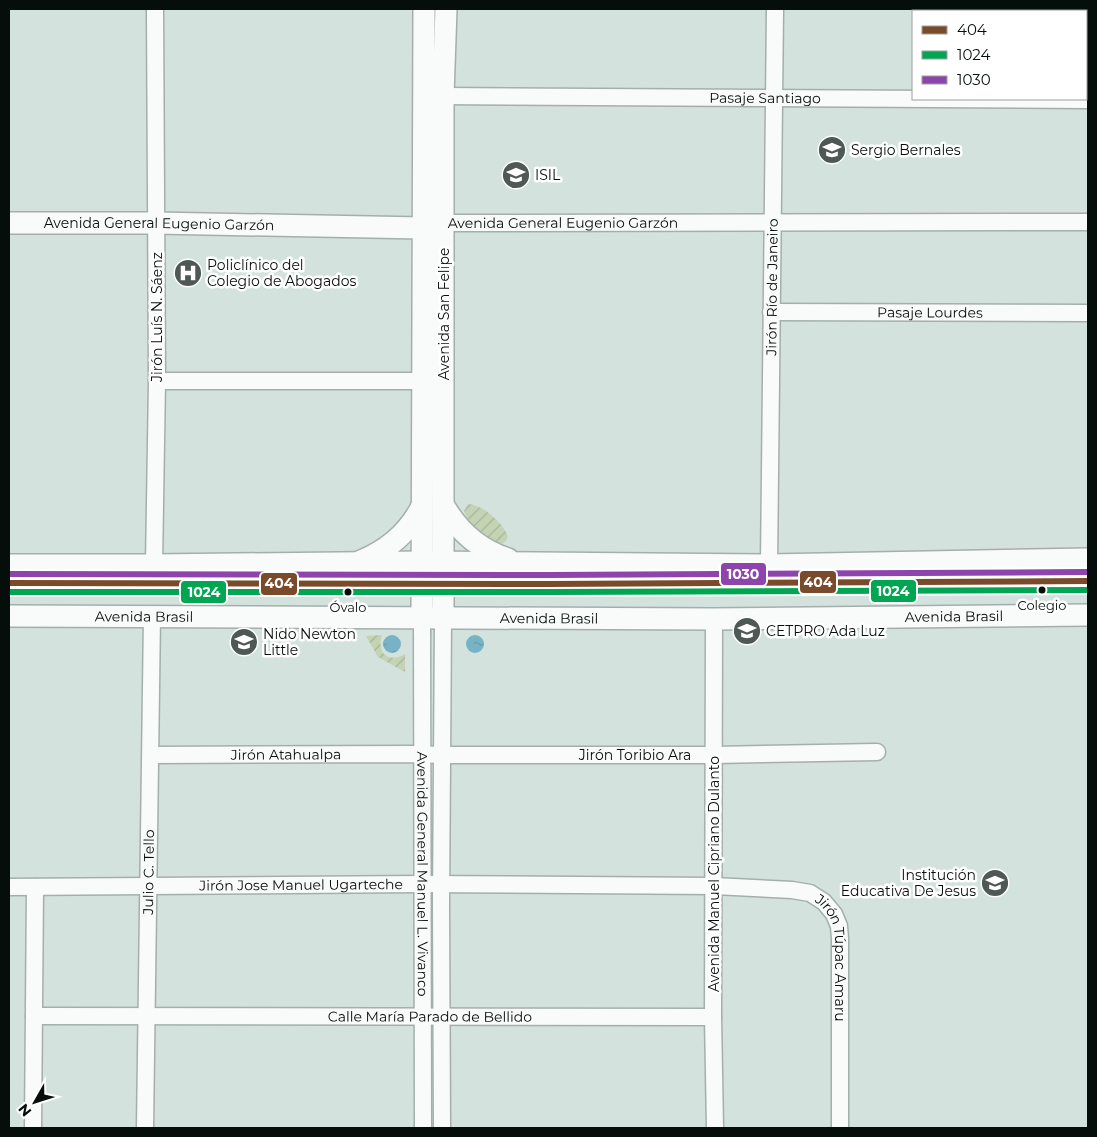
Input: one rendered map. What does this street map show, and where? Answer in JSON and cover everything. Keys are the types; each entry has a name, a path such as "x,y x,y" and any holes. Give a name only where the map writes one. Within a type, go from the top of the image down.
{"main road":[{"name":"Avenida San Felipe","path":"422,619 424,9"},
{"name":"Avenida San Felipe","path":"443,619 443,96 446,9"},
{"name":"Avenida General Eugenio Garzón","path":"9,223 156,223 422,228 444,223"},
{"path":"353,564 374,556 393,543 412,523 422,506"},
{"path":"444,506 459,528 476,544 501,557 522,563"},
{"path":"9,564 154,566 423,562 769,565 1088,559"},
{"name":"Avenida Brasil","path":"9,616 714,619 1088,615"}],"street":[{"name":"Jirón Luís N. Sáenz","path":"154,566 157,382 155,9"},
{"name":"Jirón Río de Janeiro","path":"769,565 776,9"},
{"name":"Pasaje Santiago","path":"443,96 912,99"},
{"name":"Avenida General Eugenio Garzón","path":"444,223 1088,222"},
{"name":"Pasaje Lourdes","path":"772,312 1088,313"},
{"path":"157,382 422,381"},
{"name":"Julio C. Tello","path":"146,1128 152,616"},
{"name":"Avenida General Manuel L. Vivanco","path":"422,619 423,1128"},
{"name":"Avenida General Manuel L. Vivanco","path":"442,1128 443,619"},
{"name":"Avenida Manuel Cipriano Dulanto","path":"714,619 714,1128"},
{"name":"Jirón Toribio Ara","path":"422,754 714,755 877,752"},
{"name":"Jirón Atahualpa","path":"150,755 422,754"},
{"name":"Jirón Jose Manuel Ugarteche","path":"9,888 422,884 714,886"},
{"name":"Jirón Túpac Amaru","path":"714,886 792,890 810,893 824,902 834,914 839,926 840,939 840,1128"},
{"path":"33,1128 35,887"},
{"name":"Calle María Parado de Bellido","path":"34,1016 713,1017"}],"green space":[{"path":"468,504 479,507 497,520 508,536 506,541 502,544 497,542 485,536 474,526 464,511"},
{"path":"382,635 381,647 385,655 394,658 405,654 405,672 378,657 366,636"}],"water":[{"path":"388,635 396,635 401,640 399,651 388,653 383,648 383,640"},
{"path":"471,635 479,635 484,640 482,651 471,653 466,648 466,640"}],"transit line":[{"name":"1030","path":"9,574 548,575 1088,572"},
{"name":"404","path":"9,583 548,584 1088,581"},
{"name":"1024","path":"9,592 1088,590"}],"place":[{"name":"Sergio Bernales","path":"832,150"},
{"name":"ISIL","path":"516,175"},
{"name":"Policlínico del Colegio de Abogados","path":"188,273"},
{"name":"Colegio","path":"1042,590"},
{"name":"Óvalo","path":"348,592"},
{"name":"CETPRO Ada Luz","path":"747,631"},
{"name":"Nido Newton Little","path":"244,642"},
{"name":"Institución Educativa De Jesus","path":"995,883"}]}
